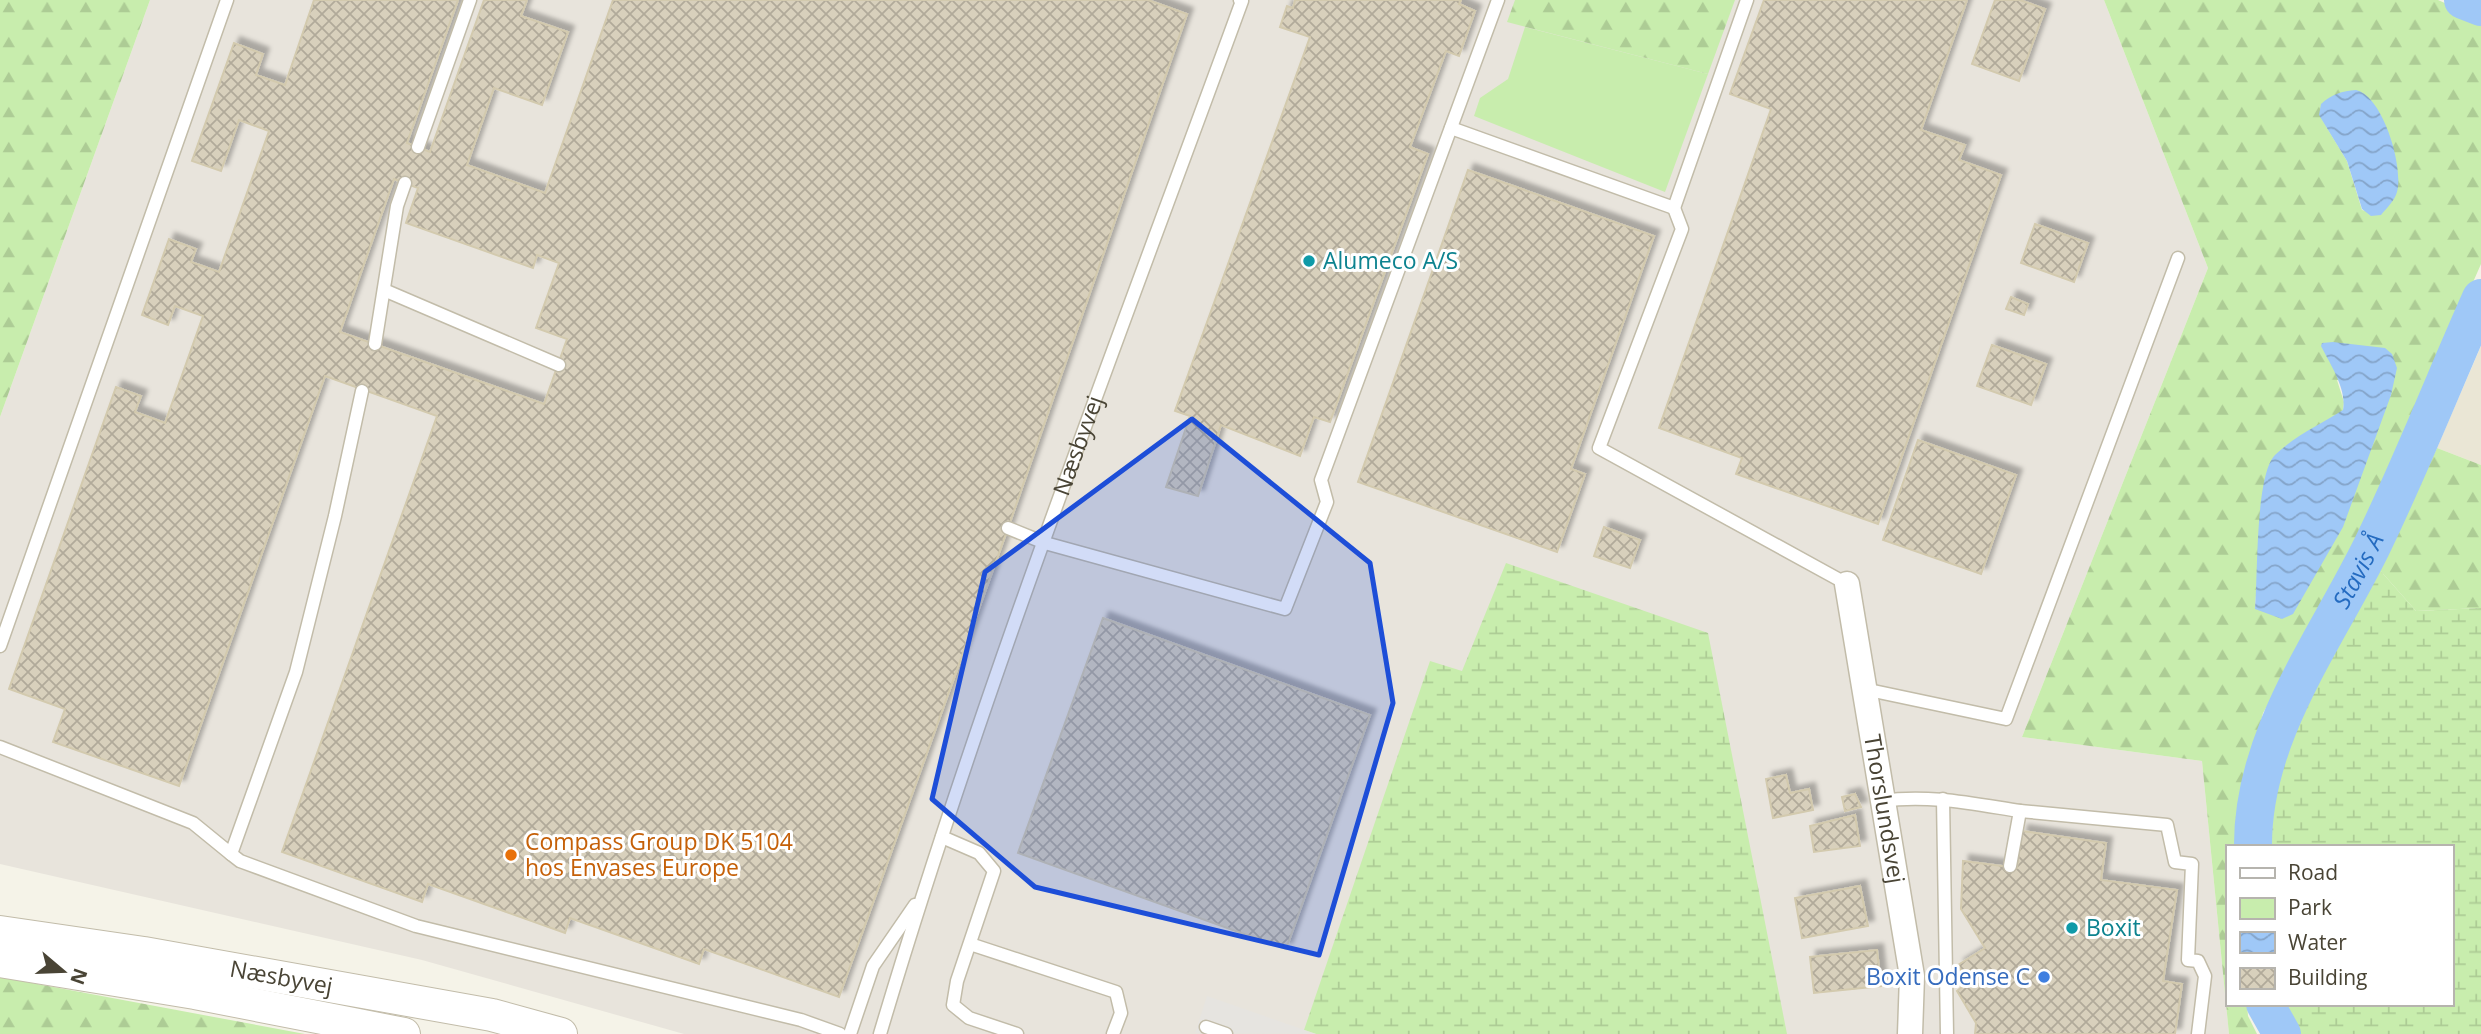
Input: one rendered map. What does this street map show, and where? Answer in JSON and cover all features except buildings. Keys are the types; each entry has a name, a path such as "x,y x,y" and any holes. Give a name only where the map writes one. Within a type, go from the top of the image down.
{"street":[{"name":"Thorslundsvej","path":"1847,584 1912,976 1910,1034"},
{"name":"Næsbyvej","path":"0,932 144,953 492,1014 561,1034"},
{"name":"Næsbyvej","path":"0,961 195,993 404,1034"}],"lane":[{"path":"0,646 227,0"},
{"path":"418,147 470,0"},
{"name":"Næsbyvej","path":"880,1034 921,896 1045,543 1238,14 1242,1 1240,0"},
{"path":"1008,528 1045,543 1285,609 1327,502 1321,480 1498,0"},
{"path":"1747,0 1674,208 1682,229 1600,448 1847,584"},
{"path":"1451,128 1674,208"},
{"path":"375,344 397,206 405,183"},
{"path":"1864,689 2006,719 2178,258"},
{"path":"384,290 559,365"},
{"path":"231,854 296,672 335,516 362,391"},
{"path":"0,747 193,823 240,861 416,926 801,1020 840,1034"},
{"path":"1882,801 1905,798 1943,799 2020,811 2167,825 2175,862 2192,864 2188,960 2198,961 2205,976 2198,1034"},
{"path":"1943,799 1947,1034"},
{"path":"2010,866 2020,811"},
{"path":"942,838 979,853 995,871 953,1005 968,1018 1017,1034"},
{"name":"Næsbyvej","path":"850,1034 873,966 921,896"},
{"path":"970,944 1116,992 1121,1013 1113,1034"},
{"path":"1206,1027 1226,1034"}],"highlighted area":[{"path":"1192,419 1370,563 1393,703 1319,955 1035,887 932,799 985,572"}],"shaded area":[{"path":"150,0 2104,0 2208,268 2022,737 2202,761 2229,1034 684,1034 422,960 0,864 0,417"},
{"path":"2481,346 2481,465 2437,448"},
{"path":"1207,996 1316,1034 1195,1033"}],"green space":[{"path":"0,0 150,0 0,417"},
{"path":"1515,0 1735,0 1708,74 1507,22"},
{"path":"2104,0 2438,0 2481,19 2481,264 2347,569 2263,713 2250,767 2245,845 2226,845 2226,1004 2202,761 2022,737 2208,268","holes":["2319,115 2381,215 2362,210 2347,161","2337,380 2391,395 2255,608 2258,569 2343,410 2344,402"]},
{"path":"1525,27 1708,74 1665,192 1474,116 1480,98 1508,79"},
{"path":"2437,448 2481,465 2481,608 2416,611 2378,568"},
{"path":"1506,563 1708,633 1787,1034 1316,1034 1304,1030 1430,661 1462,671"},
{"path":"2378,568 2416,611 2481,608 2481,1034 2299,1034 2282,1012 2280,1006 2453,1006 2453,845 2268,845 2272,794 2291,730"},
{"path":"0,977 305,1034 0,1034"},
{"path":"2226,1006 2247,1006 2248,1016 2257,1034 2229,1034"}],"water":[{"path":"2356,90 2366,95 2375,105 2383,118 2394,150 2397,192 2381,215 2371,216 2362,209 2347,161 2319,115 2321,104 2329,98"},
{"path":"2322,343 2385,348 2392,354 2397,368 2391,395 2343,527 2293,614 2282,619 2255,609 2264,483 2269,466 2282,448 2343,410 2340,385 2321,346"}],"waterway":[{"name":"Stavis Å","path":"2463,0 2481,7"},
{"name":"Stavis Å","path":"2253,845 2256,806 2264,767 2278,729 2294,692 2386,517 2481,298"},
{"name":"Stavis Å","path":"2266,1006 2282,1034"}],"place":[{"name":"Alumeco A/S","path":"1309,261"},
{"name":"Compass Group DK 5104 hos Envases Europe","path":"511,855"},
{"name":"Boxit","path":"2072,928"},
{"name":"Boxit Odense C","path":"2044,977"}]}
